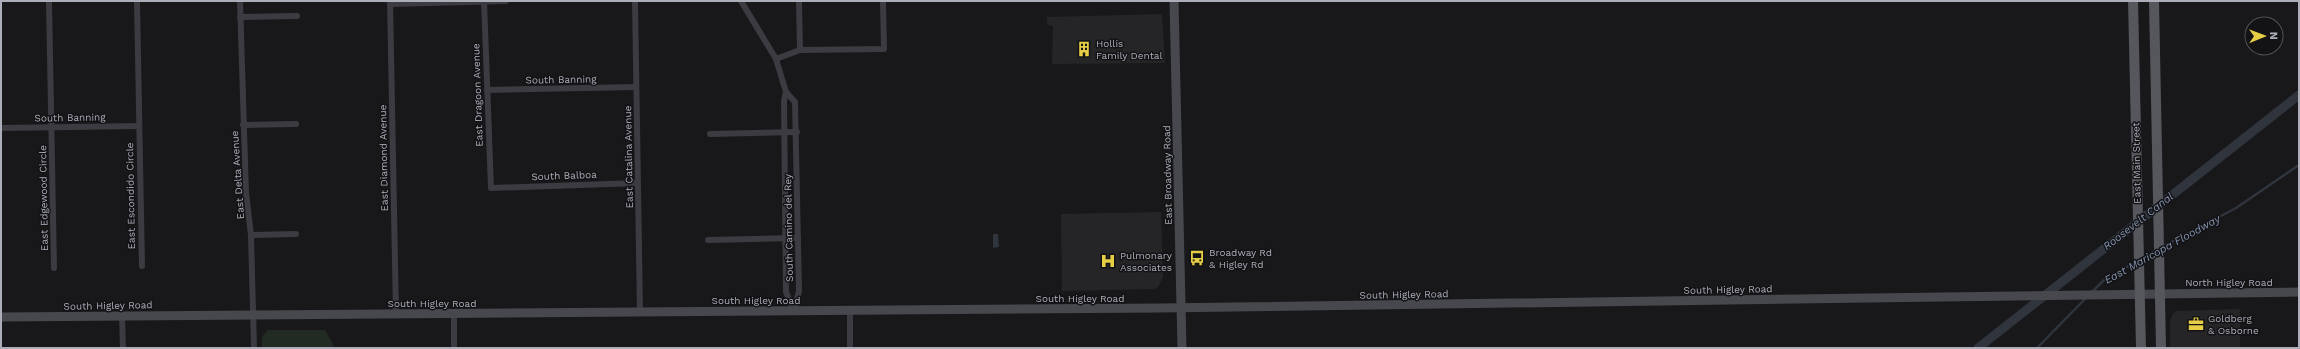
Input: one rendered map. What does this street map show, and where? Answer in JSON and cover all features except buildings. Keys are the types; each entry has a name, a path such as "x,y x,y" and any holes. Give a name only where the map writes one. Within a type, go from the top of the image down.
{"main road":[{"name":"East Broadway Road","path":"1174,1 1182,348"},
{"name":"East Main Street","path":"2133,1 2138,274 2141,348"},
{"path":"2154,1 2161,348"},
{"name":"North Higley Road","path":"2160,293 2299,292"},
{"name":"South Higley Road","path":"1,317 1181,308 2160,293"}],"street":[{"name":"East Edgewood Circle","path":"50,1 54,268"},
{"name":"East Escondido Circle","path":"137,1 142,266"},
{"name":"East Delta Avenue","path":"240,1 246,193 252,236 254,348"},
{"path":"390,2 506,1"},
{"name":"East Catalina Avenue","path":"635,1 640,312"},
{"name":"South Camino del Rey","path":"741,1 776,59 786,92 795,102 797,132 799,291 794,311"},
{"path":"799,1 800,50"},
{"path":"776,59 800,50 884,49 883,1"},
{"name":"East Diamond Avenue","path":"390,2 396,314"},
{"name":"East Dragoon Avenue","path":"484,2 491,188"},
{"path":"240,17 297,16"},
{"name":"South Banning","path":"487,90 636,87"},
{"name":"South Camino del Rey","path":"786,92 784,101 786,292 794,311"},
{"path":"243,125 296,124"},
{"name":"South Banning","path":"1,128 139,126"},
{"path":"710,134 797,132"},
{"name":"South Balboa","path":"491,188 638,183"},
{"path":"252,236 296,234"},
{"path":"708,240 798,238"},
{"path":"850,310 850,348"},
{"path":"454,313 454,348"},
{"path":"122,316 123,348"}],"shaded area":[{"path":"1162,14 1165,63 1052,64 1053,26 1047,25 1047,17"},
{"path":"1161,212 1163,277 1158,287 1154,289 1062,291 1061,214"},
{"path":"993,234 998,234 999,247 993,248"},
{"path":"2240,309 2240,348 2170,348 2170,321 2173,314 2177,311"},
{"path":"268,330 325,330 335,348 262,348 262,337"}],"waterway":[{"name":"Roosevelt Canal","path":"1978,348 2299,95"},
{"name":"East Maricopa Floodway","path":"2162,247 2236,208 2299,165"},
{"name":"East Maricopa Floodway","path":"2142,259 2156,250"},
{"name":"East Maricopa Floodway","path":"2092,292 2104,280 2135,262"},
{"name":"East Maricopa Floodway","path":"2037,348 2086,298"}],"place":[{"name":"Hollis Family Dental","path":"1084,49"},
{"name":"Broadway Rd & Higley Rd","path":"1197,258"},
{"name":"Pulmonary Associates","path":"1108,261"},
{"name":"Goldberg & Osborne","path":"2196,324"}]}
